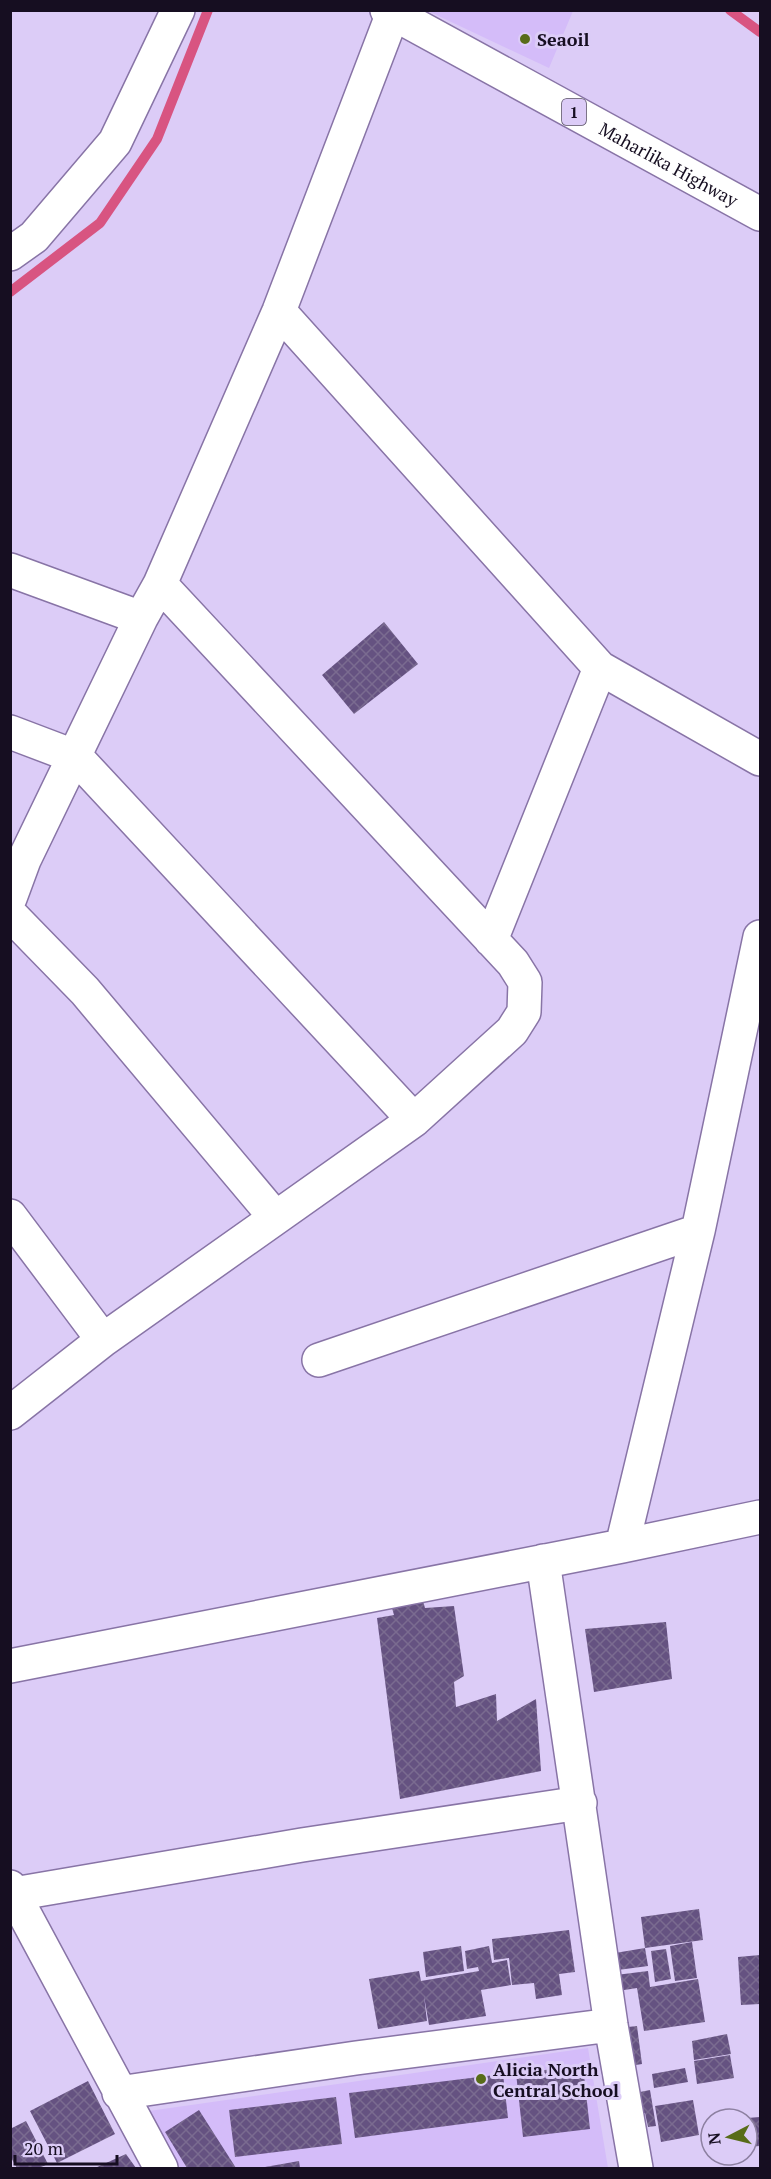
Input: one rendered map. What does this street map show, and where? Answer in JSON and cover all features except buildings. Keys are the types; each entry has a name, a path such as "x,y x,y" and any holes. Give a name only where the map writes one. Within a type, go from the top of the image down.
{"street":[{"path":"10,254 34,237 115,142 178,10"},
{"path":"10,898 17,858 76,757 141,618 160,584 279,311 390,12"},
{"name":"Maharlika Highway","path":"390,12 760,214"},
{"path":"279,311 600,668 760,759"},
{"path":"10,570 141,618"},
{"path":"10,1413 103,1340 414,1120 512,1031 524,1012 525,982 513,963 160,584"},
{"path":"491,940 600,668"},
{"path":"10,732 76,757 414,1120"},
{"path":"10,914 85,991 274,1217"},
{"path":"622,1546 698,1230 760,937"},
{"path":"10,1216 103,1340"},
{"path":"319,1360 698,1230"},
{"path":"10,1665 760,1517"},
{"path":"543,1560 611,2025 636,2169"},
{"path":"161,2169 12,1890 580,1803"},
{"path":"119,2093 356,2058 611,2025"}],"shaded area":[{"name":"Seaoil","path":"428,11 573,11 549,68"},
{"name":"Alicia North Central School","path":"588,2048 608,2168 180,2168 149,2111"}],"waterway":[{"path":"10,292 100,223 157,139 208,10"},
{"path":"730,10 760,32"}],"place":[{"name":"Seaoil","path":"525,39"},
{"name":"Alicia North Central School","path":"481,2079"}]}
